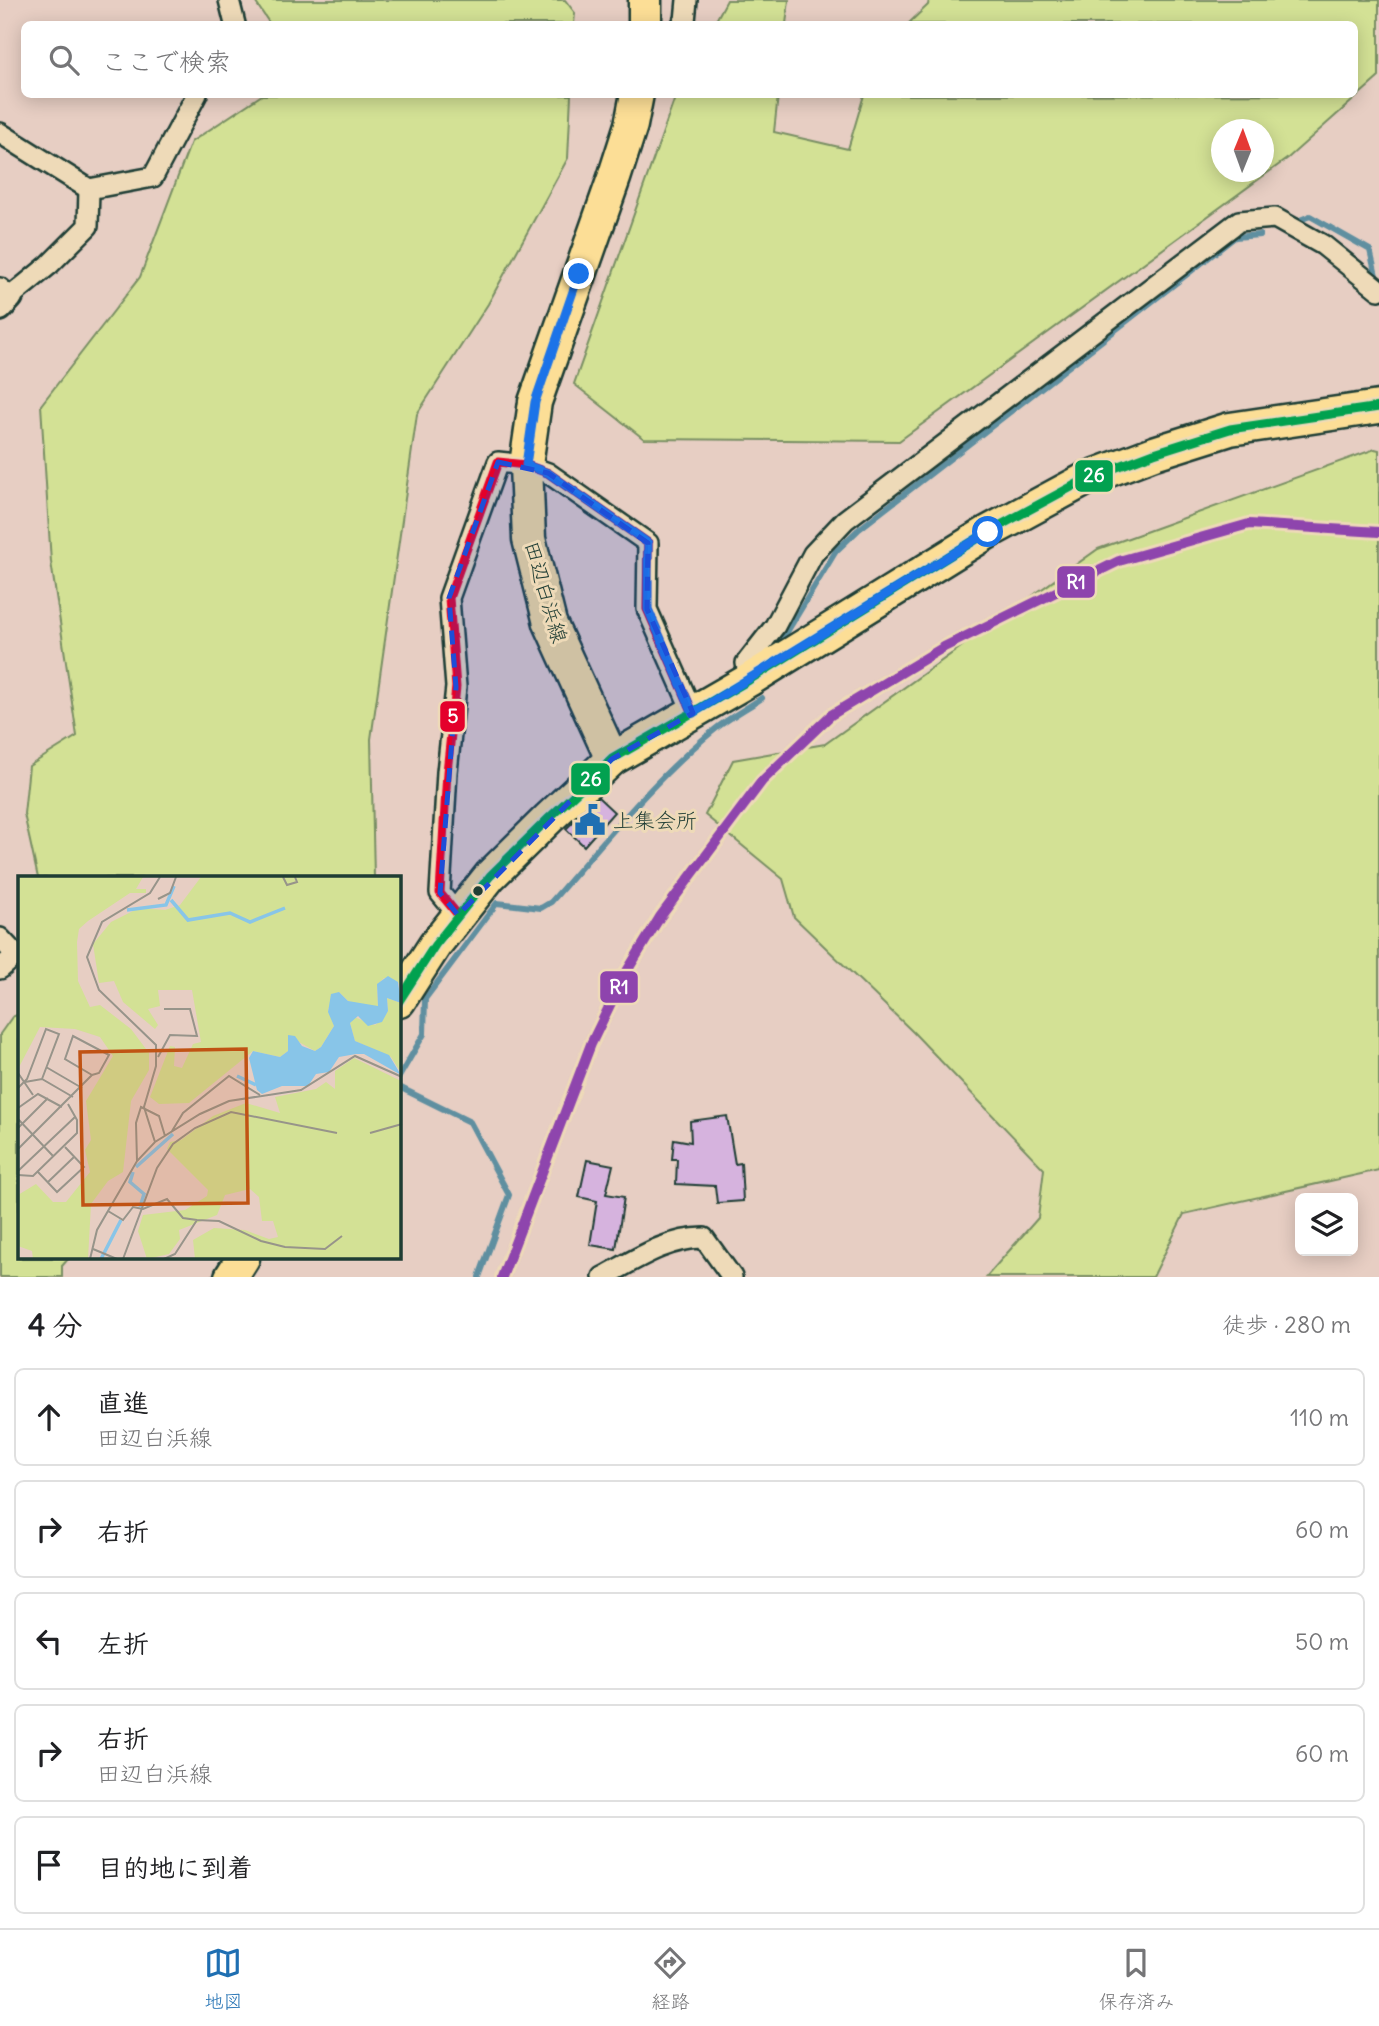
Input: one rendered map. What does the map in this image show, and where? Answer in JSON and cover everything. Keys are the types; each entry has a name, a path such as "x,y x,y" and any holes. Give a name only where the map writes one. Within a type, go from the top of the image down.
{"main road":[{"path":"645,0 645,21"},
{"name":"田辺白浜線","path":"612,759 550,623 529,540 526,465 535,402 614,178 631,125 636,98"},
{"path":"401,998 458,915 490,876 612,759 749,680 988,532 1088,478 1154,453 1230,429 1379,407"},
{"path":"231,1277 242,1260"}],"street":[{"path":"229,0 234,21"},
{"path":"685,21 687,0"},
{"path":"0,133 89,189 153,177 195,98"},
{"path":"4,298 49,265 88,226 89,189"},
{"path":"749,680 746,663 775,626 813,554 845,520 1239,221 1275,218 1323,245 1379,290"},
{"path":"458,915 440,892 447,772 456,688 449,598 498,462 526,465 548,473 648,543 648,609 693,713"},
{"path":"0,938 16,955 0,969"},
{"path":"603,1277 671,1243 688,1238 704,1238 732,1277"}],"highlighted area":[{"path":"498,462 548,473 648,543 647,609 693,713 612,759 458,915 440,893 456,687 449,598"}],"green space":[{"path":"254,0 565,0 575,13 574,21 268,21"},
{"path":"727,0 789,0 786,21 716,21"},
{"path":"929,0 1379,0 1379,77 1358,96 1358,21 911,21 928,5"},
{"path":"257,98 571,98 568,158 488,304 417,414 371,739 374,876 38,876 24,814 29,766 77,736 51,562 41,405 140,277 191,142"},
{"path":"675,98 778,98 774,132 848,149 863,98 1355,98 1274,168 1274,119 1211,119 1211,182 1255,182 899,441 644,439 574,384"},
{"path":"1375,449 1379,450 1379,1170 1184,1214 1153,1277 986,1277 1038,1218 1044,1169 914,1033 794,917 783,879 705,815 733,760 825,744 1098,549"},
{"path":"18,1014 18,1260 67,1260 62,1266 62,1277 0,1277 0,1034 12,1017"}],"building":[{"name":"上集会所","path":"598,797 614,812 584,846 566,829"},
{"path":"727,1116 735,1164 741,1163 743,1201 717,1203 715,1186 676,1184 677,1159 672,1159 674,1139 691,1142 690,1121"},
{"path":"587,1160 613,1165 606,1194 624,1197 616,1249 590,1245 597,1201 579,1197"}],"waterway":[{"path":"1300,220 1310,216 1370,250 1377,280"},
{"path":"769,649 787,632 836,551 858,530 1235,237 1260,235"},
{"path":"401,1074 424,1034 425,999 497,903 541,908 551,902 670,770 719,726 762,698"},
{"path":"401,1088 470,1122 509,1195 479,1277"}],"transit line":[{"name":"26","path":"401,998 435,945 490,876 612,759 749,680 988,532 1088,478 1154,453 1230,429 1379,407"},
{"name":"5","path":"458,915 440,893 447,772 456,687 449,598 498,462 526,465 548,473 648,543 647,609 693,713"},
{"name":"R1","path":"502,1277 591,1044 624,976 660,917 762,781 831,715 944,647 1119,561 1249,524 1379,532"}],"place":[{"name":"上集会所","path":"590,820"}],"route":[{"path":"579,274 535,402 526,465 548,473 648,543 648,609 693,713 988,532"}]}
